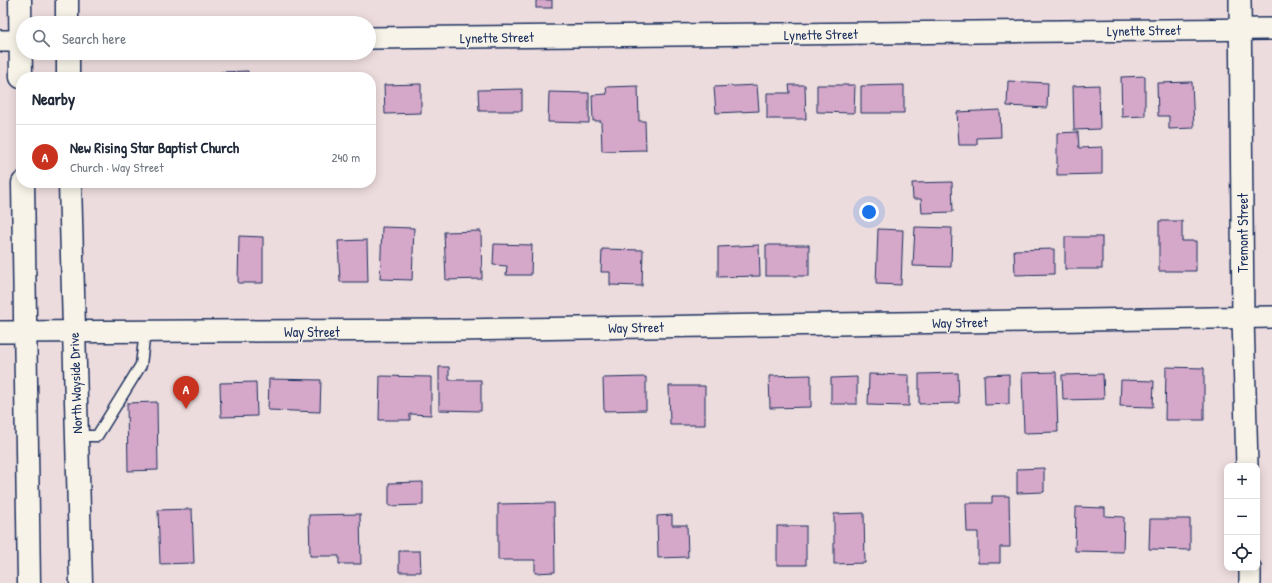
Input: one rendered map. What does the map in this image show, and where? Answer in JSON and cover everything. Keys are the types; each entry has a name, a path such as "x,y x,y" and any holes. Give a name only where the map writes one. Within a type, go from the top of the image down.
{"main road":[{"path":"18,16 20,0"},
{"path":"67,0 67,16"},
{"path":"16,27 14,41 16,51"},
{"path":"18,60 20,72"},
{"path":"68,60 68,72"},
{"path":"23,188 29,583"},
{"name":"North Wayside Drive","path":"70,188 81,583"}],"street":[{"name":"Tremont Street","path":"1240,0 1243,317 1247,463"},
{"name":"Lynette Street","path":"376,38 1272,29"},
{"name":"Way Street","path":"0,332 456,330 1272,316"},
{"path":"1250,571 1250,583"}],"lane":[{"path":"76,436 97,436 112,414 141,365 145,331"}],"building":[{"path":"536,0 552,0 552,8 536,8"},
{"path":"248,71 248,72 220,72"},
{"path":"1145,76 1145,116 1122,117 1121,77"},
{"path":"1008,81 1048,83 1047,108 1007,106"},
{"path":"1192,82 1194,128 1169,129 1169,116 1158,116 1157,83"},
{"path":"421,84 421,113 385,114 384,85"},
{"path":"757,85 759,111 716,113 714,87"},
{"path":"789,85 805,85 806,119 767,119 767,93 790,93"},
{"path":"817,85 855,85 854,113 817,112"},
{"path":"904,85 904,113 861,113 861,86"},
{"path":"1099,85 1100,129 1074,130 1073,86"},
{"path":"638,86 639,121 645,121 646,150 602,151 601,121 593,121 592,95 607,94 606,87"},
{"path":"522,89 522,111 479,111 478,90"},
{"path":"549,92 589,93 589,123 548,122"},
{"path":"1000,110 1001,137 977,138 977,145 959,145 957,112"},
{"path":"1078,132 1079,148 1102,147 1102,174 1057,175 1057,133"},
{"path":"952,182 953,212 922,213 921,199 913,199 912,183"},
{"path":"1159,221 1182,221 1182,241 1196,241 1196,271 1159,271"},
{"path":"382,227 414,228 412,280 380,279"},
{"path":"915,227 952,228 951,267 913,266"},
{"path":"878,229 903,230 901,285 876,284"},
{"path":"481,231 482,279 446,280 444,232"},
{"path":"239,236 263,237 263,283 238,283"},
{"path":"1065,237 1102,237 1102,269 1065,269"},
{"path":"367,240 368,282 340,282 338,241"},
{"path":"494,244 532,245 531,275 506,275 507,266 493,265"},
{"path":"759,245 760,276 718,277 718,247"},
{"path":"766,245 809,245 809,276 766,276"},
{"path":"602,249 643,250 642,286 610,285 610,272 601,272"},
{"path":"1054,249 1054,274 1015,275 1014,250"},
{"path":"439,367 449,367 449,380 481,380 481,411 439,410"},
{"path":"1166,367 1204,368 1204,420 1165,420"},
{"path":"1056,372 1058,432 1024,433 1022,373"},
{"path":"958,373 959,403 919,404 919,374"},
{"path":"869,374 909,375 909,406 868,405"},
{"path":"1009,374 1009,404 985,405 984,375"},
{"path":"1103,374 1104,399 1063,400 1062,375"},
{"path":"811,375 811,407 770,408 769,376"},
{"path":"380,376 431,377 431,415 410,414 410,420 379,420"},
{"path":"646,377 646,410 604,411 603,378"},
{"path":"857,377 857,404 831,404 831,378"},
{"path":"269,379 321,380 320,412 268,410"},
{"path":"1121,380 1154,381 1153,407 1120,406"},
{"path":"256,382 257,416 221,417 220,383"},
{"path":"669,386 705,386 705,425 670,425"},
{"path":"157,402 158,470 128,471 127,403"},
{"path":"1044,468 1044,492 1017,493 1017,469"},
{"path":"423,482 423,505 389,506 389,483"},
{"path":"992,496 1009,496 1010,547 1000,547 1000,563 978,563 978,532 967,532 966,503 992,503"},
{"path":"554,503 555,572 535,573 535,560 498,560 498,504"},
{"path":"1076,507 1105,508 1105,516 1124,517 1123,552 1075,551"},
{"path":"192,509 194,563 160,564 158,510"},
{"path":"864,513 865,563 834,564 834,514"},
{"path":"360,514 361,564 339,564 339,556 310,556 309,515"},
{"path":"672,515 672,525 687,525 688,557 658,558 657,516"},
{"path":"1150,519 1190,519 1190,550 1149,549"},
{"path":"777,526 806,526 806,565 777,565"},
{"path":"399,551 420,551 421,572 399,572"}],"place":[{"name":"New Rising Star Baptist Church","path":"186,409"}]}
